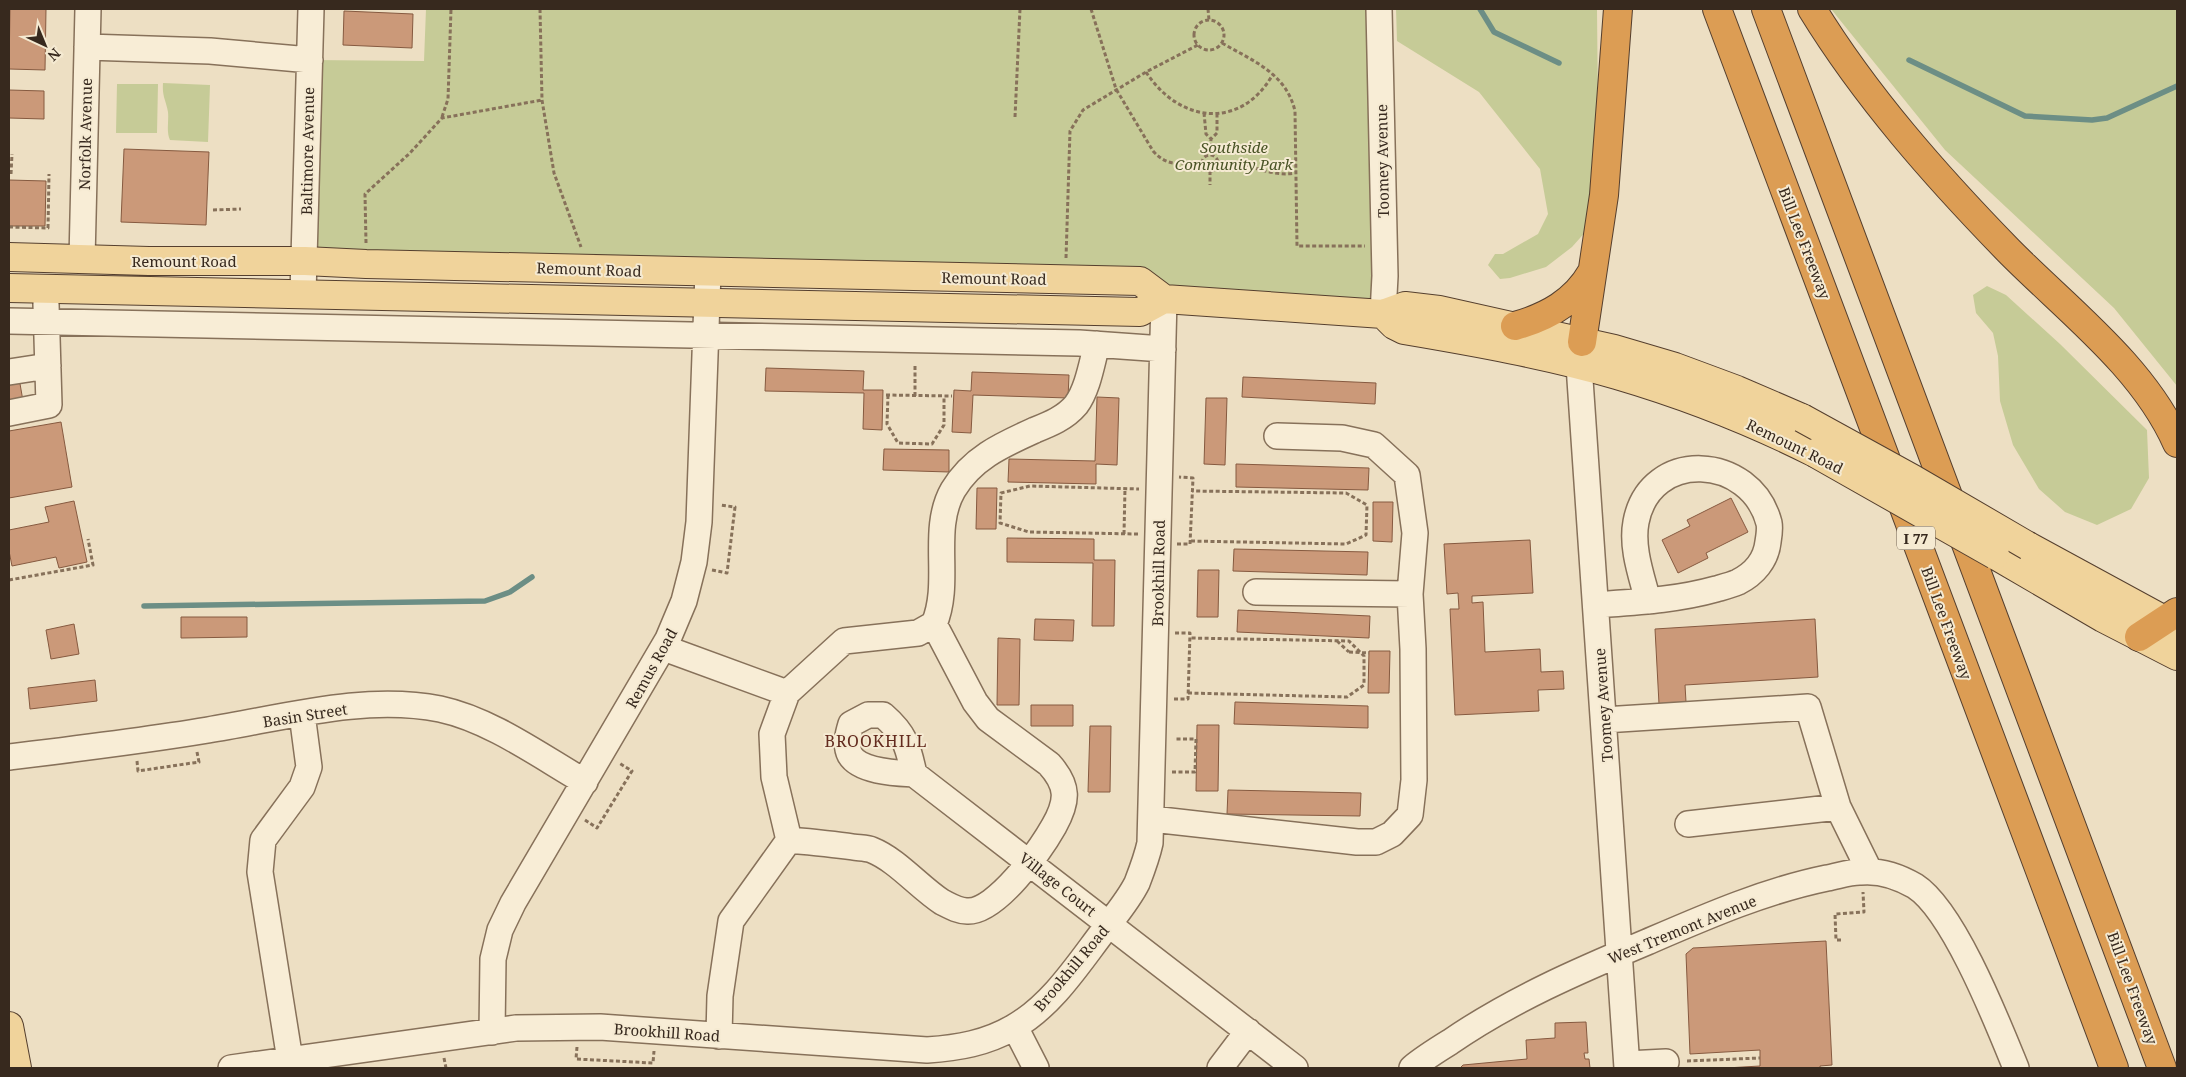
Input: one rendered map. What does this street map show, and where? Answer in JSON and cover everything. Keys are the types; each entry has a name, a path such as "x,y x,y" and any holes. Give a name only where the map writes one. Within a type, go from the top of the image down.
{"highway":[{"path":"1581,353 1604,195 1618,9"},
{"name":"Bill Lee Freeway","path":"1717,9 2114,1068"},
{"name":"Bill Lee Freeway","path":"1766,9 2162,1068"},
{"path":"1812,9 1843,56 1928,164 2004,246 2086,324 2116,357 2161,412 2177,443"},
{"path":"1515,326 1541,318 1566,303 1584,284 1594,266"},
{"path":"2139,637 2173,620"}],"main road":[{"name":"Remount Road","path":"9,257 149,261 305,261 366,264 1140,281 1164,299"},
{"name":"Remount Road","path":"9,288 1140,312 1164,299 1383,314 1410,306 1468,315 1515,326 1581,353 1631,379 1725,412 1815,453 2139,637 2177,656"},
{"name":"Remount Road","path":"1383,314 1394,325 1404,330 1581,353 1641,356 1743,392 1802,418 1922,484 2028,546 2173,620"},
{"path":"9,1026 17,1068"}],"street":[{"name":"Norfolk Avenue","path":"82,259 88,9"},
{"name":"Baltimore Avenue","path":"303,294 311,9"},
{"name":"Toomey Avenue","path":"1379,9 1385,276 1383,314"},
{"path":"87,47 210,51 310,60"},
{"name":"Remus Road","path":"492,1032 492,973 500,930 513,903 664,648 684,601 694,562 699,522 708,272"},
{"path":"9,413 49,405 45,288"},
{"name":"Brookhill Road","path":"231,1068 544,1026 600,1027 927,1050 970,1045 1015,1027 1046,1003 1110,924 1137,883 1150,843 1164,299"},
{"path":"9,321 1098,344 1163,349"},
{"path":"719,1036 720,996 731,922 789,840 774,777 772,734 787,693 844,641 918,633 934,624 941,601 944,521 947,502 954,488 978,460 997,447 1067,414 1077,403 1081,395 1098,344"},
{"name":"Toomey Avenue","path":"1581,353 1627,1066"},
{"path":"9,372 48,366"},
{"path":"1152,818 1357,842 1376,842 1392,834 1410,815 1414,780 1414,649 1410,594 1415,533 1407,475 1374,445 1342,438 1277,436"},
{"path":"1596,606 1648,601 1688,597 1738,582 1758,569 1767,550 1770,525 1761,503 1742,482 1716,469 1685,469 1664,478 1647,493 1636,523 1636,554 1648,601"},
{"path":"1256,592 1410,594"},
{"path":"789,840 824,842 872,850 887,859 942,901 957,909 968,912 982,907 998,896 1030,862 1054,825 1064,802 1065,791 1063,783 1049,764 988,719 975,702 934,624"},
{"path":"664,648 787,693"},
{"name":"Basin Street","path":"9,758 206,731 332,709 398,704 442,710 490,727 585,782"},
{"path":"1604,720 1808,707 1838,807 1866,881"},
{"path":"290,1060 260,872 263,840 302,787 309,768 302,714"},
{"name":"Village Court","path":"914,774 1295,1068"},
{"path":"1688,824 1838,807"},
{"name":"West Tremont Avenue","path":"1412,1068 1486,1017 1538,989 1712,913 1809,882 1860,872 1866,881 1880,872 1899,878 1916,887 1931,901 1956,938 1974,973 2016,1068"},
{"path":"1015,1027 1036,1068"},
{"path":"1220,1068 1248,1031"},
{"path":"1627,1066 1673,1062"}],"path":[{"path":"366,245 365,194 410,153 442,118 448,99 451,9"},
{"path":"540,9 542,100 554,173 571,223 590,268"},
{"path":"1016,117 1020,9"},
{"path":"1090,9 1116,90 1153,151 1161,160 1169,164 1202,162"},
{"path":"1208,9 1209,20"},
{"path":"1209,20 1219,23 1224,32 1222,43 1217,48 1209,50 1198,44 1195,37 1196,29 1201,22 1209,20"},
{"path":"1222,43 1273,74 1292,97 1295,111 1297,246 1365,246"},
{"path":"1066,268 1070,131 1083,110 1146,72 1198,44"},
{"path":"1146,72 1160,92 1174,103 1204,113 1231,110 1258,95 1273,74"},
{"path":"442,118 542,100"},
{"path":"1204,113 1206,134 1211,139"},
{"path":"1210,154 1211,139 1217,133 1217,113"},
{"path":"11,174 12,154"},
{"path":"1202,162 1203,158 1210,154"},
{"path":"1210,154 1217,158 1218,162"},
{"path":"1202,162 1206,170 1210,171"},
{"path":"1218,162 1242,164 1285,175 1295,173"},
{"path":"1210,171 1214,170 1218,162"},
{"path":"1210,171 1210,185"},
{"path":"9,228 48,228 49,174"},
{"path":"213,210 241,210"},
{"path":"915,366 915,396"},
{"path":"944,396 944,425 932,444 898,443 886,424 887,395 952,396"},
{"path":"1174,544 1190,544 1193,478 1176,477"},
{"path":"1141,534 1029,532 1000,523 1001,493 1030,486 1143,489"},
{"path":"1124,534 1125,488"},
{"path":"1190,541 1346,544 1366,535 1367,505 1346,494 1192,491"},
{"path":"712,570 727,573 736,508 720,505"},
{"path":"9,580 93,565 88,539"},
{"path":"1174,699 1188,699 1190,638 1190,633 1175,633"},
{"path":"1188,693 1346,697 1364,685 1364,656 1349,641 1190,638"},
{"path":"1336,641 1349,652 1369,653"},
{"path":"1172,772 1195,772 1196,739 1173,739"},
{"path":"136,756 138,771 199,762 197,748"},
{"path":"584,820 597,828 632,771 618,763"},
{"path":"1841,940 1836,940 1835,914 1864,912 1866,881"},
{"path":"577,1045 576,1059 653,1063 654,1050"},
{"path":"444,1058 446,1068"},
{"path":"1673,1062 1760,1058"}],"green space":[{"name":"Southside Community Park","path":"426,9 1379,9 1383,314 1194,300 1140,281 305,261 310,60 424,61"},
{"path":"1396,9 1597,9 1598,113 1588,229 1572,247 1546,267 1510,278 1500,279 1488,265 1495,254 1503,254 1538,234 1548,214 1540,169 1479,92 1397,41"},
{"path":"1831,9 2177,9 2177,386 2114,308 1945,150"},
{"path":"163,83 210,85 208,142 170,140"},
{"path":"117,84 158,84 157,133 116,133"},
{"path":"1987,286 2006,295 2060,344 2147,430 2149,478 2131,509 2097,525 2065,512 2039,489 2013,445 2000,401 1998,356 1993,333 1976,313 1973,295"}],"building":[{"path":"10,9 46,9 45,70 9,69"},
{"path":"344,11 413,14 412,48 343,45"},
{"path":"9,90 44,91 44,119 9,118"},
{"path":"124,149 209,152 206,225 121,222"},
{"path":"9,180 46,181 45,226 9,226"},
{"path":"766,368 864,371 863,390 883,390 882,430 863,429 864,393 765,391"},
{"path":"972,372 1069,375 1068,398 973,395 971,433 952,432 954,390 971,391"},
{"path":"1243,377 1376,383 1375,404 1242,397"},
{"path":"19,378 23,401 9,403 9,380"},
{"path":"1097,397 1119,398 1117,465 1096,464 1096,484 1008,482 1009,459 1095,461"},
{"path":"1206,398 1227,398 1225,465 1204,464"},
{"path":"61,422 72,487 9,498 9,431"},
{"path":"884,449 949,450 949,472 883,470"},
{"path":"1236,464 1369,468 1368,490 1236,487"},
{"path":"977,488 997,488 996,529 976,529"},
{"path":"1731,498 1748,532 1706,553 1708,558 1678,573 1662,540 1690,526 1687,520"},
{"path":"74,501 87,562 59,568 56,557 12,566 9,551 9,530 49,522 45,507"},
{"path":"1373,502 1393,502 1392,542 1373,541"},
{"path":"1007,538 1094,539 1094,560 1115,560 1114,626 1092,626 1093,563 1007,562"},
{"path":"1530,540 1533,593 1472,596 1472,603 1483,602 1485,652 1540,649 1541,672 1563,671 1564,689 1538,690 1539,711 1455,715 1450,609 1459,609 1458,593 1447,594 1444,544"},
{"path":"1234,549 1368,552 1367,575 1233,571"},
{"path":"1198,570 1219,570 1218,617 1197,617"},
{"path":"1238,610 1370,616 1369,638 1237,632"},
{"path":"181,617 247,617 247,637 181,638"},
{"path":"1035,619 1074,620 1073,641 1034,640"},
{"path":"1815,619 1818,677 1685,685 1686,702 1659,704 1655,629"},
{"path":"74,624 79,654 51,659 46,630"},
{"path":"998,638 1020,639 1019,705 997,705"},
{"path":"1369,651 1390,651 1389,693 1368,693"},
{"path":"95,680 97,701 30,709 28,688"},
{"path":"1235,702 1368,706 1368,728 1234,724"},
{"path":"1031,705 1073,705 1073,726 1031,726"},
{"path":"1197,725 1219,725 1218,791 1196,791"},
{"path":"1090,726 1111,726 1110,792 1088,792"},
{"path":"1228,790 1361,793 1360,816 1227,814"},
{"path":"1826,941 1832,1065 1820,1066 1820,1068 1726,1068 1760,1066 1760,1050 1690,1054 1686,954 1693,948"},
{"path":"1586,1022 1588,1053 1584,1053 1585,1059 1589,1059 1590,1068 1460,1068 1463,1065 1527,1059 1526,1040 1555,1038 1555,1023"}],"waterway":[{"path":"1480,9 1494,32 1559,63"},
{"path":"1909,60 2025,116 2092,120 2107,118 2177,86"},
{"path":"144,606 485,601 510,592 532,577"}],"district":[{"name":"BROOKHILL","path":"876,741"}]}
